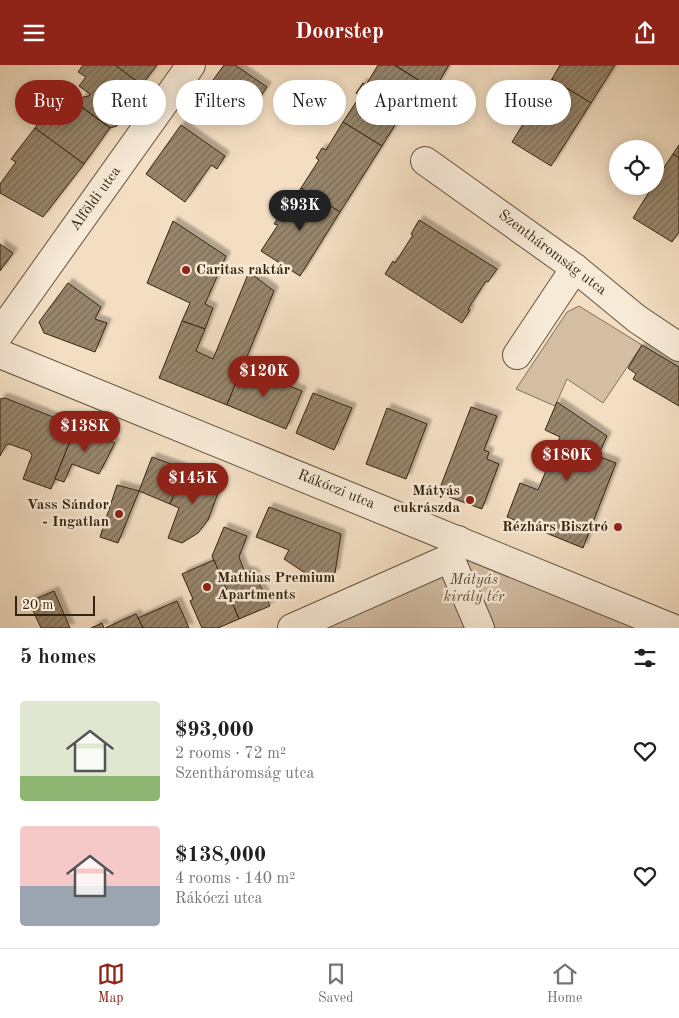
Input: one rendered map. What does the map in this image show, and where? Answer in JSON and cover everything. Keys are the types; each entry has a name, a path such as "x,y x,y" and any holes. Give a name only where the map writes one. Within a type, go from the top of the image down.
{"street":[{"name":"Alföldi utca","path":"0,333 192,65"},
{"name":"Szentháromság utca","path":"424,161 575,268 637,319 679,347"},
{"path":"517,355 575,268"},
{"name":"Rákóczi utca","path":"0,354 454,549 672,628"},
{"path":"292,628 454,549 480,628"},
{"path":"676,628 679,624"}],"green space":[{"path":"579,306 642,345 603,403 567,379 555,406 516,389 567,312"},
{"name":"Mátyás király tér","path":"458,540 672,628 292,628"}],"building":[{"path":"83,65 115,65 135,80 93,80 93,115 83,108 83,97 90,94 83,89 83,81 86,77 78,72"},
{"path":"115,65 157,65 146,80 135,80"},
{"path":"224,65 235,65 257,80 213,80"},
{"path":"378,65 394,65 419,80 369,80"},
{"path":"395,65 449,65 440,80 418,80"},
{"path":"560,65 615,65 591,103 571,91 571,80 552,79"},
{"path":"263,84 267,87 263,93"},
{"path":"571,91 591,103 551,166 512,142 522,125 571,125"},
{"path":"356,102 356,125 395,125 382,146 346,124 346,117"},
{"path":"83,108 93,116 93,125 106,125 110,128 84,164 35,128 37,125 83,125"},
{"path":"346,124 382,146 340,212 301,188 319,160 316,158 322,148 326,150 341,125"},
{"path":"106,125 117,125 117,126 110,128"},
{"path":"181,125 225,156 217,169 211,165 185,202 146,174"},
{"path":"35,128 84,164 43,217 0,193 0,184 16,162 11,159"},
{"path":"679,145 679,158 673,154"},
{"path":"673,154 679,158 679,232 672,242 633,218 647,195 664,195 664,168"},
{"path":"301,188 340,212 300,276 261,251 278,225 274,224 281,213 284,215"},
{"path":"419,220 497,269 488,282 486,281 468,309 470,310 462,323 385,274 393,261 395,263 413,235 411,234"},
{"name":"Caritas raktár","path":"173,221 226,256 205,304 213,308 205,329 182,321 190,303 147,283"},
{"path":"0,244 13,253 0,271"},
{"path":"249,272 274,291 227,405 159,378 182,321 205,329 196,351 213,359"},
{"path":"68,283 101,307 95,319 107,323 95,352 44,333 39,322"},
{"path":"642,345 679,367 679,406 633,379 636,374 628,368"},
{"path":"242,367 302,391 286,429 227,405"},
{"path":"313,393 352,408 334,450 296,433"},
{"path":"5,398 76,426 51,489 23,479 32,455 29,451 9,444 6,445 0,456 0,399"},
{"path":"557,402 607,436 598,456 616,463 583,548 507,517 520,483 538,490 560,437 545,430"},
{"path":"471,407 497,416 484,450 489,452 487,459 499,464 482,509 438,493"},
{"path":"387,408 427,424 406,479 366,464"},
{"path":"76,426 115,443 99,474 72,464 64,482 55,479"},
{"path":"152,457 185,469 170,504 139,491"},
{"path":"185,469 221,485 208,520 198,533 182,543 168,538 179,508 170,504"},
{"name":"Vass Sándor - Ingatlan","path":"117,485 139,491 118,543 100,537"},
{"path":"269,507 341,534 335,573 325,578 311,577 284,559 289,550 256,537"},
{"path":"224,527 247,536 239,557 244,570 254,573 270,606 239,619 212,556"},
{"name":"Mathias Premium Apartments","path":"214,560 239,619 218,628 202,628 190,601 193,599 182,574"},
{"path":"54,591 70,628 41,628 29,602"},
{"path":"177,601 189,628 143,628 138,618"},
{"path":"136,614 143,628 105,628"},
{"path":"102,623 104,628 91,628"}],"place":[{"name":"Caritas raktár","path":"186,270"},
{"name":"Mátyás cukrászda","path":"470,500"},
{"name":"Vass Sándor - Ingatlan","path":"119,514"},
{"name":"Rézhárs Bisztró","path":"618,527"},
{"name":"Mathias Premium Apartments","path":"207,587"}]}
